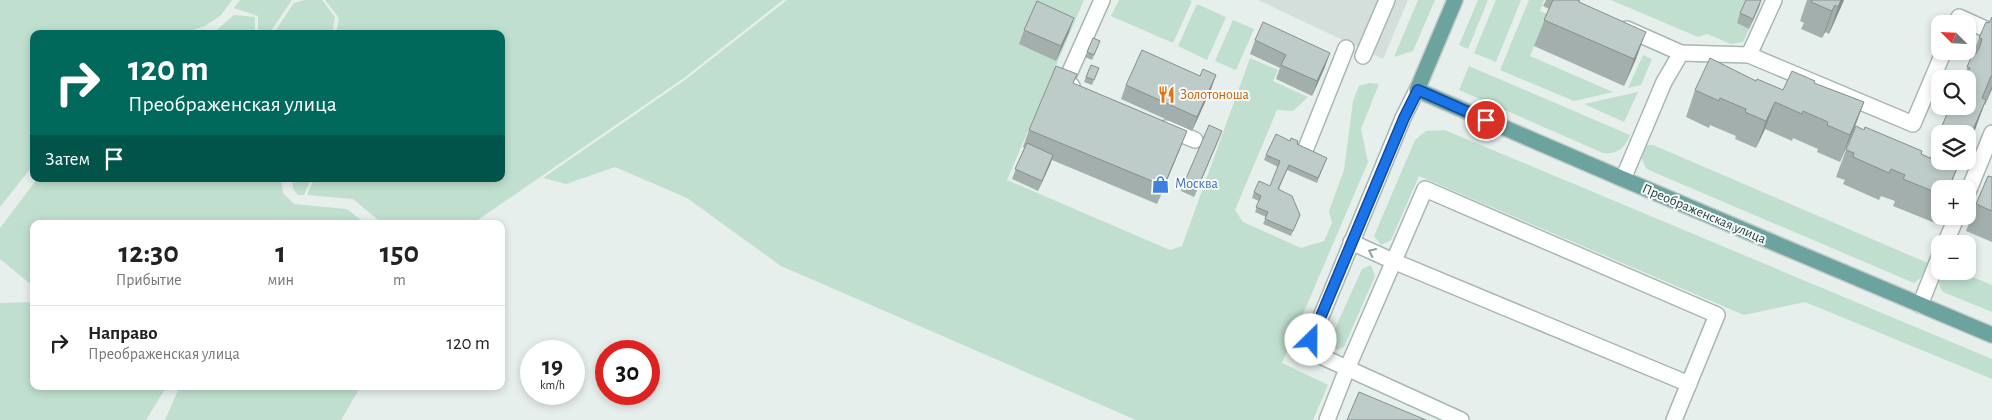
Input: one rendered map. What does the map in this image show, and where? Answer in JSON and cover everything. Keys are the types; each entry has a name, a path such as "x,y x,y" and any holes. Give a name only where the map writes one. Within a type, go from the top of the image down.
{"main road":[{"path":"1418,90 1455,0"},
{"name":"Преображенская улица","path":"1418,90 1622,179 1992,335"}],"street":[{"path":"1082,91 1065,84 1102,0"},
{"path":"1363,56 1387,0"},
{"path":"1749,55 1774,0"},
{"path":"1613,23 1681,53 1749,55 1913,124 1940,60"},
{"path":"1976,25 1992,32"},
{"path":"1306,148 1346,48"},
{"path":"1622,179 1664,82 1681,53"},
{"path":"1418,90 1404,118 1311,340 1316,354 1461,420"},
{"path":"1152,121 1195,140"},
{"path":"1976,180 1986,166 1992,133"},
{"path":"1327,420 1347,369 1425,189 1717,315 1674,420"},
{"path":"1352,242 1393,261 1689,384"},
{"path":"1920,305 1931,278"}],"shaded area":[{"path":"1258,0 1408,0 1383,59"}],"green space":[{"path":"0,0 232,0 221,15 205,26 192,30 30,30 30,169 0,207"},
{"path":"240,0 292,0 272,30 258,30 258,16 234,8"},
{"path":"305,0 322,0 335,17 333,30 276,30 294,3"},
{"path":"325,0 783,0 684,78 478,220 378,220 353,199 307,195 313,182 505,182 505,30 337,30 339,18"},
{"path":"787,0 1084,0 1007,180 1170,250 1182,246 1250,58 1278,70 1273,81 1308,97 1293,111 1277,110 1235,210 1243,222 1301,248 1324,241 1332,223 1329,211 1344,170 1353,101 1359,86 1369,83 1379,84 1361,129 1368,162 1282,363 1328,385 1313,420 1136,420 781,266 687,198 615,167 566,184 543,178 685,80"},
{"path":"1119,0 1192,1 1173,43 1111,16"},
{"path":"1418,0 1435,0 1413,51 1394,57"},
{"path":"1478,0 1488,0 1468,49 1459,45"},
{"path":"1496,0 1521,0 1496,62 1474,53"},
{"path":"1529,0 1544,0 1540,11 1548,14 1530,56 1613,92 1574,101 1500,70"},
{"path":"1611,0 1747,0 1749,29 1743,42 1731,44 1707,34 1698,37"},
{"path":"1197,4 1226,17 1207,60 1178,46"},
{"path":"234,15 255,17 255,30 217,30"},
{"path":"1233,20 1254,29 1236,70 1215,61"},
{"path":"1643,55 1652,59 1641,85 1628,88"},
{"path":"1469,66 1630,135 1628,140 1620,150 1612,153 1603,153 1459,90"},
{"path":"1638,92 1624,122 1584,104"},
{"path":"1445,130 1992,359 1992,379 1805,302 1744,315 1419,176 1391,240 1381,245 1374,236 1415,140 1426,131"},
{"path":"1653,145 1930,264 1926,274 1914,283 1651,171 1646,168 1641,157 1645,146"},
{"path":"35,182 281,182 283,193 294,204 347,209 361,220 30,220 30,284 0,259 0,228"},
{"path":"292,182 310,182 304,195 298,195 293,189"},
{"path":"1371,265 1375,276 1344,347 1336,350 1329,342 1362,269"},
{"path":"1976,278 1992,285 1992,312 1943,292 1939,280 1976,280"},
{"path":"30,302 30,390 165,390 146,420 0,420 0,303"},
{"path":"178,390 359,390 341,420 165,420"}],"building":[{"path":"1553,0 1579,0 1579,2 1646,32 1634,59 1544,20"},
{"path":"1746,0 1761,0 1753,19 1740,13"},
{"path":"1812,0 1841,0 1838,7 1835,5 1832,11 1811,2"},
{"path":"1037,1 1074,18 1061,46 1024,30"},
{"path":"1992,17 1992,76 1982,98 1986,100 1975,125 1942,125 1947,115 1976,115 1976,70 1969,70 1970,68 1967,67 1970,60 1976,60 1976,54 1982,39 1979,38 1986,22 1989,23"},
{"path":"1263,22 1330,53 1317,81 1281,65 1286,55 1255,40"},
{"path":"1093,38 1100,41 1094,55 1087,52"},
{"name":"Золотоноша","path":"1142,50 1200,76 1203,69 1216,75 1197,117 1126,85"},
{"path":"1710,58 1756,81 1757,79 1783,90 1792,71 1815,81 1814,83 1864,102 1850,135 1827,125 1828,122 1803,111 1802,114 1775,102 1766,121 1745,112 1746,109 1720,98 1719,101 1695,90"},
{"path":"1091,65 1099,68 1094,80 1086,77"},
{"path":"1056,66 1077,74 1073,83 1187,131 1164,186 1029,130"},
{"path":"1209,125 1222,131 1198,187 1185,181"},
{"path":"1856,126 1864,130 1865,127 1922,151 1921,154 1931,159 1931,170 1956,170 1952,180 1931,180 1931,190 1903,179 1905,175 1891,169 1889,173 1853,157 1854,153 1846,150"},
{"path":"1276,134 1290,141 1291,138 1298,141 1297,144 1327,158 1318,178 1289,165 1278,189 1292,196 1300,215 1293,231 1265,219 1268,212 1256,207 1261,196 1254,192 1259,181 1270,186 1280,161 1266,155"},
{"path":"1027,143 1053,155 1042,181 1015,169"},
{"path":"1988,176 1992,177 1992,211 1976,204"},
{"path":"1359,392 1426,420 1347,420"}],"place":[{"name":"Золотоноша","path":"1166,95"},
{"name":"Москва","path":"1161,184"}],"route":[{"path":"1311,340 1404,118 1418,90 1486,120"}]}
